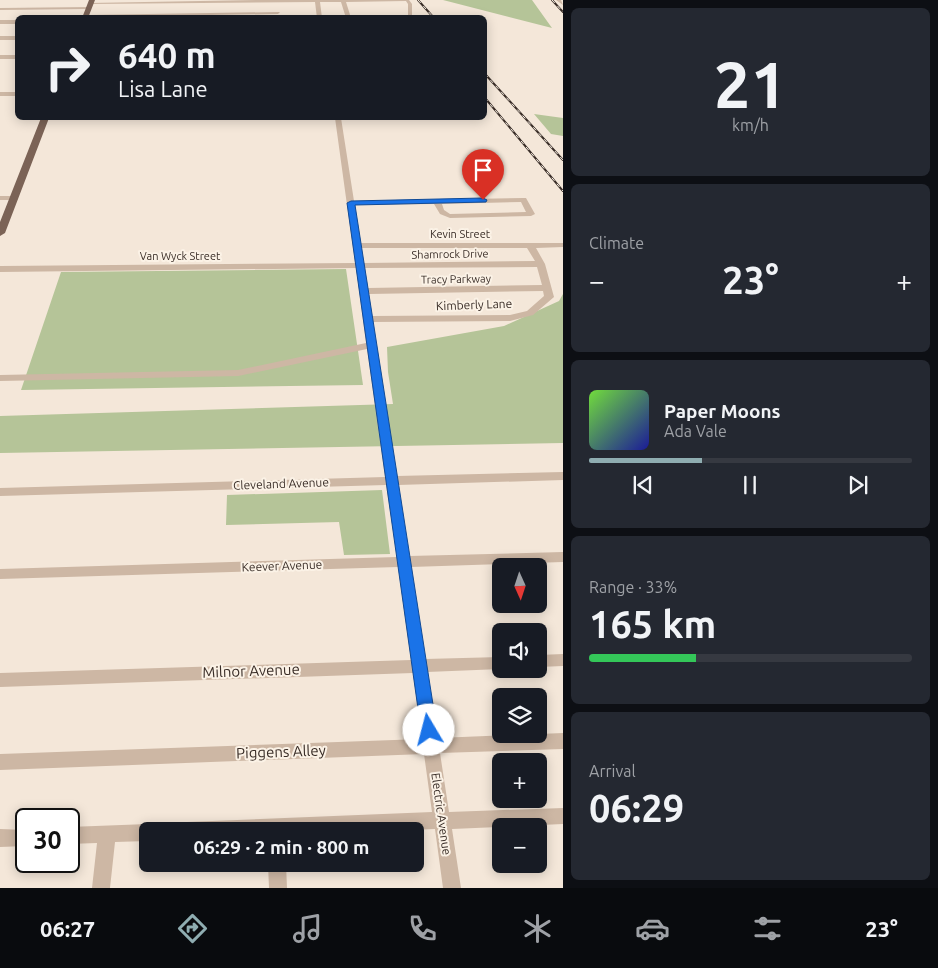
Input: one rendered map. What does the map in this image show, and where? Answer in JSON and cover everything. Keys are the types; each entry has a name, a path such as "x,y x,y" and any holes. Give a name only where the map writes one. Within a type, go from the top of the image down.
{"main road":[{"path":"0,233 44,120"}],"street":[{"path":"317,0 320,15"},
{"path":"343,0 347,15"},
{"path":"0,9 91,4 406,0 410,4 410,15"},
{"path":"277,1 279,15"},
{"path":"0,22 15,22"},
{"path":"0,38 15,38"},
{"path":"0,57 15,57"},
{"path":"0,94 15,94"},
{"name":"Electric Avenue","path":"338,120 452,888"},
{"path":"0,198 14,198"},
{"path":"351,203 523,200 531,214 450,216 440,212 437,202"},
{"path":"530,245 540,264 548,288"},
{"name":"Kevin Street","path":"358,246 563,245"},
{"name":"Shamrock Drive","path":"360,266 540,264"},
{"name":"Van Wyck Street","path":"0,269 360,266"},
{"name":"Tracy Parkway","path":"365,291 548,288"},
{"name":"Kimberly Lane","path":"368,319 510,318 530,313 549,297 548,288"},
{"path":"0,378 238,373 371,345"},
{"name":"Cleveland Avenue","path":"0,492 563,476"},
{"name":"Keever Avenue","path":"0,574 563,557"},
{"path":"547,661 563,660"},
{"name":"Milnor Avenue","path":"0,680 492,663"},
{"name":"Piggens Alley","path":"0,762 563,741"},
{"path":"405,822 563,816"},
{"path":"80,835 139,832"},
{"path":"101,888 107,833"},
{"path":"0,838 15,838"},
{"path":"277,872 278,888"}],"green space":[{"path":"443,0 532,0 552,28"},
{"path":"534,114 563,118 563,136 551,134"},
{"path":"346,269 363,385 21,390 61,272"},
{"path":"563,294 563,443 0,453 0,416 393,404 388,372 387,347 504,326 559,301"},
{"path":"382,490 390,554 344,555 339,522 226,525 227,495"}],"railway":[{"path":"418,0 431,15"},
{"path":"552,0 563,12"},
{"path":"487,76 563,160"},
{"path":"487,100 563,191"}],"route":[{"path":"429,730 351,203 483,200"}]}
